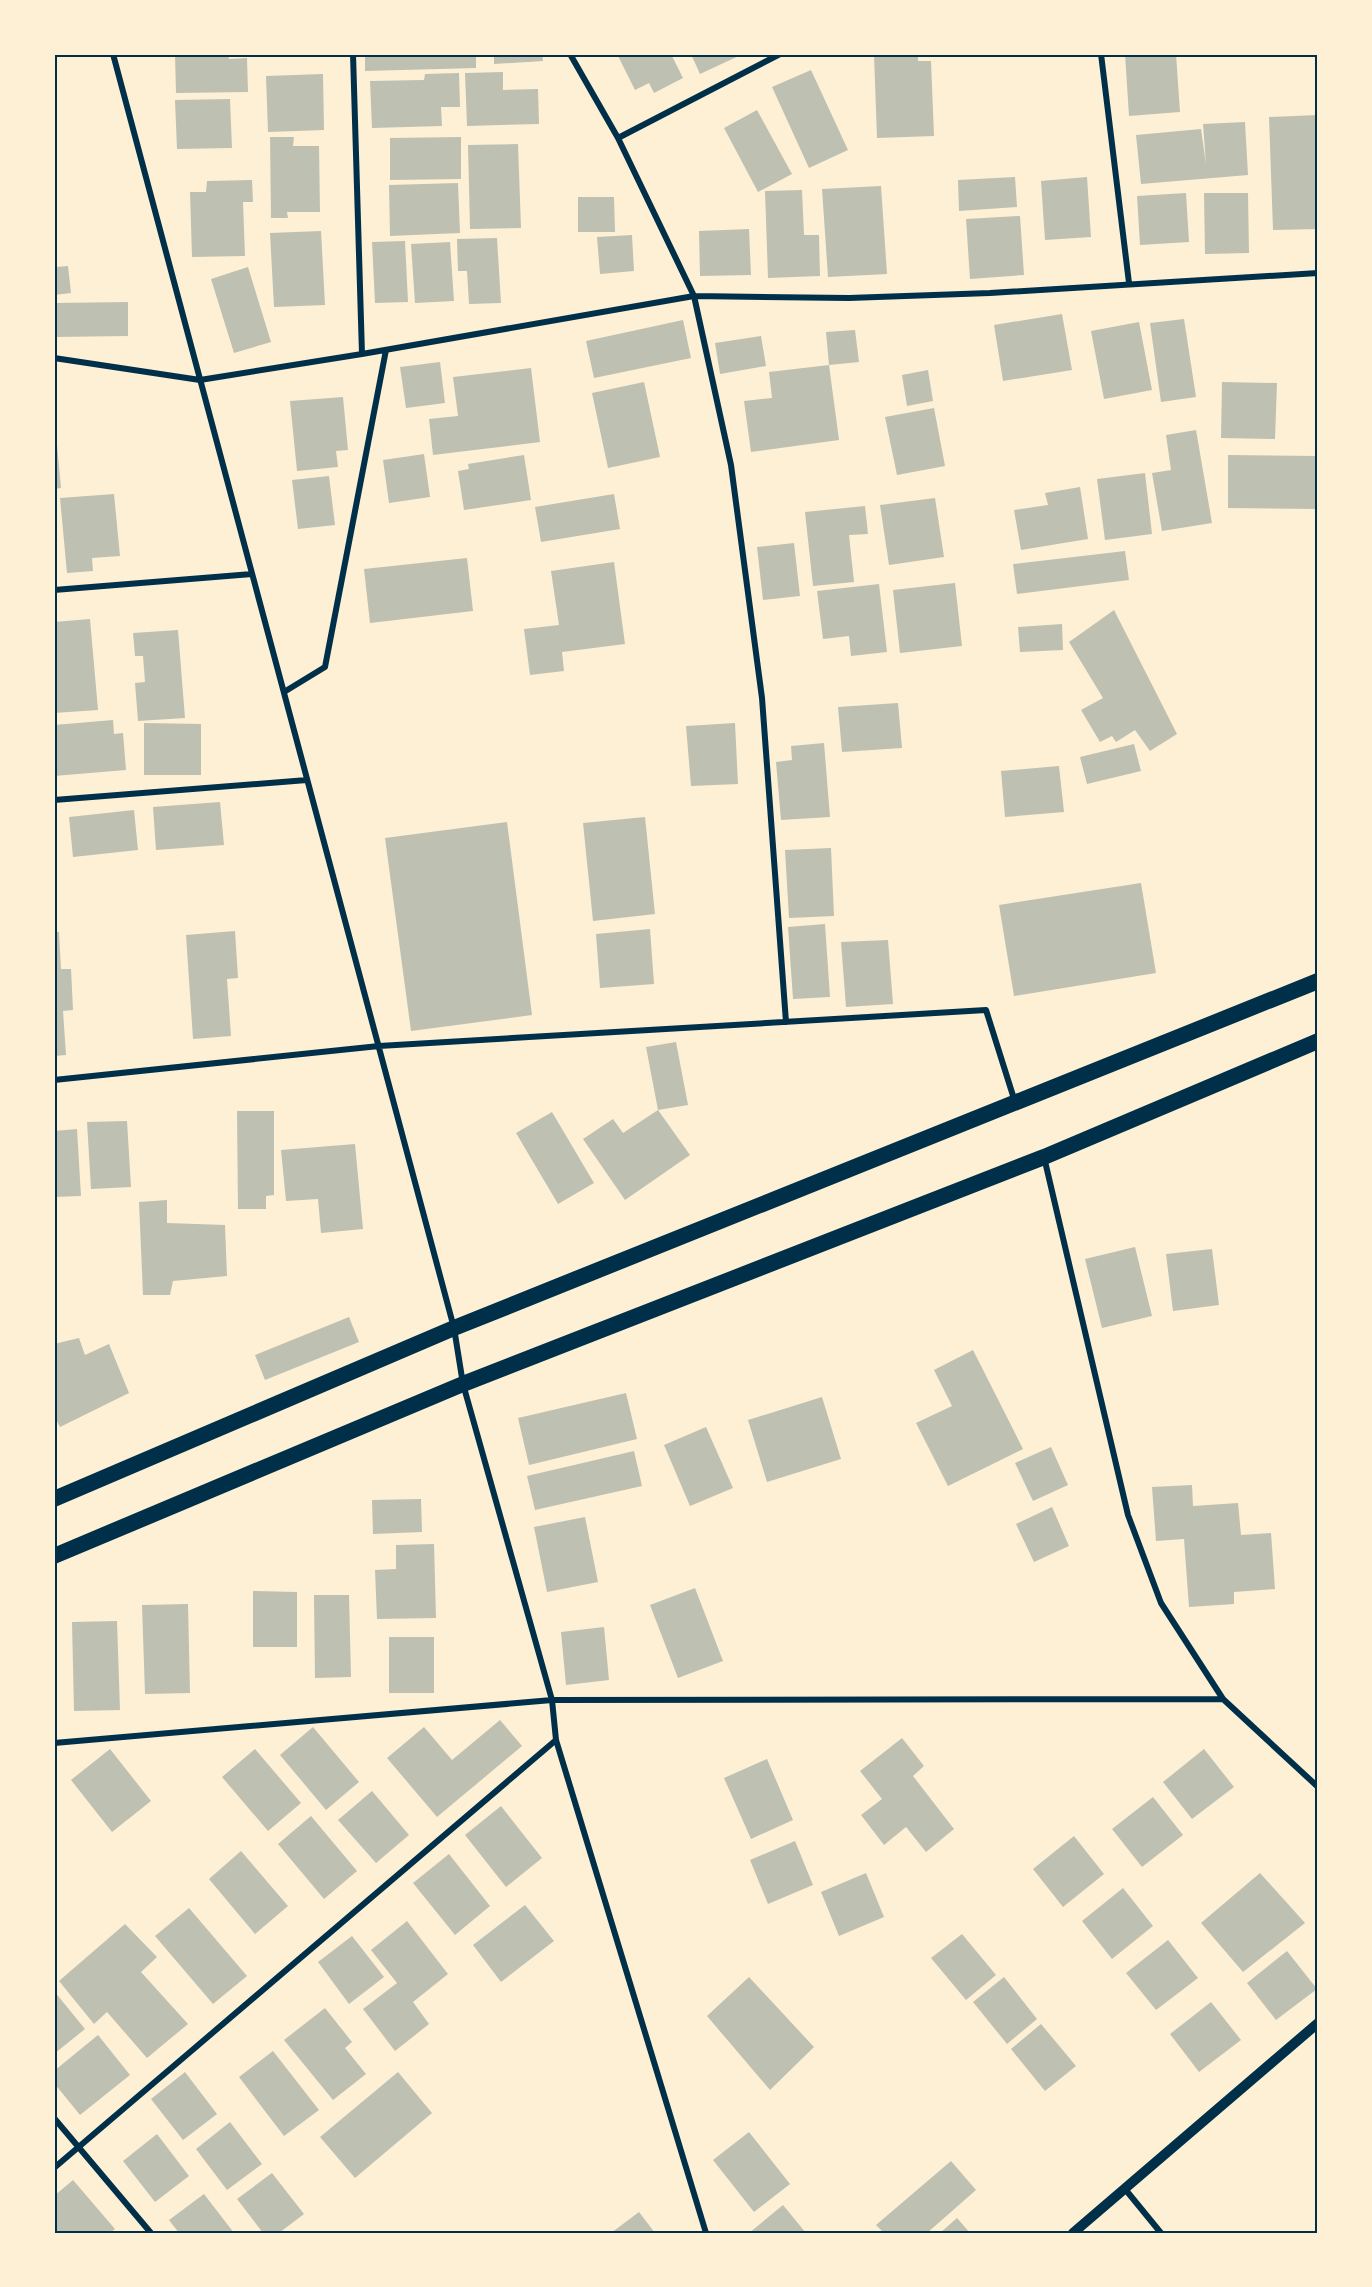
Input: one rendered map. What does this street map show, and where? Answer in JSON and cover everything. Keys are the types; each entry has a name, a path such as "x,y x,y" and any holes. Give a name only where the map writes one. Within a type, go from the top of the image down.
{"highway":[{"path":"54,1499 454,1328 1318,981"},
{"path":"54,1556 463,1384 1044,1157 1318,1041"}],"street":[{"path":"113,54 454,1328 463,1384 552,1700 556,1740 706,2233"},
{"path":"353,54 362,354"},
{"path":"570,54 618,138 694,296 731,465 762,699 786,1022"},
{"path":"618,138 780,54"},
{"path":"1101,54 1129,283"},
{"path":"54,358 200,380 694,296 849,298 990,293 1318,273"},
{"path":"284,692 325,667 386,350"},
{"path":"54,590 252,574"},
{"path":"54,800 307,780"},
{"path":"54,1080 379,1046 986,1010 1016,1103"},
{"path":"1044,1157 1128,1515 1161,1603 1223,1699 1318,1787"},
{"path":"54,1743 552,1700 1223,1699"},
{"path":"54,2168 556,1740"},
{"path":"1073,2233 1318,2023"},
{"path":"54,2118 151,2233"},
{"path":"1125,2189 1161,2233"}],"building":[{"path":"175,54 228,54 229,59 247,58 248,92 176,93"},
{"path":"365,54 476,54 476,68 365,71"},
{"path":"494,54 542,54 543,61 494,64"},
{"path":"617,54 671,54 683,78 654,93 649,83 635,90"},
{"path":"691,54 743,54 700,74"},
{"path":"874,54 918,54 918,61 931,61 934,136 877,138"},
{"path":"1125,54 1176,54 1180,112 1129,116"},
{"path":"811,70 848,150 809,168 772,87"},
{"path":"503,72 503,90 538,89 539,124 467,126 465,73"},
{"path":"459,73 460,107 441,107 442,126 372,128 370,81 424,80 425,74"},
{"path":"323,74 324,130 268,132 266,76"},
{"path":"230,99 232,148 177,149 175,100"},
{"path":"757,110 792,174 758,192 724,128"},
{"path":"1318,115 1318,229 1273,230 1269,117"},
{"path":"1245,122 1248,175 1141,184 1136,135 1201,129 1206,164 1203,124"},
{"path":"270,137 294,137 293,146 319,146 320,212 287,212 288,218 271,218"},
{"path":"461,137 461,179 390,180 390,138"},
{"path":"518,144 521,228 470,229 468,145"},
{"path":"1015,177 1017,207 959,211 958,180"},
{"path":"1087,177 1091,237 1045,240 1041,181"},
{"path":"252,180 253,202 243,202 245,256 192,257 190,192 206,192 207,181"},
{"path":"458,183 460,233 390,236 389,185"},
{"path":"881,186 887,274 828,277 822,189"},
{"path":"802,190 804,235 819,235 820,276 768,278 765,191"},
{"path":"1186,193 1189,242 1140,245 1137,196"},
{"path":"1204,193 1248,193 1249,253 1205,254"},
{"path":"578,197 614,197 615,232 578,232"},
{"path":"1020,216 1024,275 970,279 966,219"},
{"path":"749,229 751,275 700,276 699,231"},
{"path":"321,231 325,305 274,307 270,233"},
{"path":"632,235 634,271 600,274 597,237"},
{"path":"497,238 501,303 469,304 467,271 458,271 457,239"},
{"path":"405,241 408,302 375,303 372,242"},
{"path":"450,242 454,301 415,303 411,244"},
{"path":"54,263 56,267 68,266 71,293 54,295"},
{"path":"248,267 271,342 234,353 211,279"},
{"path":"128,302 128,336 54,337 54,303"},
{"path":"1062,314 1072,370 1003,381 994,325"},
{"path":"1184,319 1196,397 1161,402 1150,323"},
{"path":"683,320 691,358 594,378 586,341"},
{"path":"1139,322 1152,390 1104,399 1091,331"},
{"path":"855,330 859,362 829,365 826,332"},
{"path":"761,336 766,366 720,374 715,343"},
{"path":"440,362 445,403 406,408 400,367"},
{"path":"829,365 839,440 751,452 744,401 772,398 769,372"},
{"path":"531,368 540,442 433,455 429,419 458,416 453,377"},
{"path":"928,370 933,401 907,406 902,375"},
{"path":"644,382 660,457 608,468 592,393"},
{"path":"1222,382 1277,383 1275,439 1221,438"},
{"path":"343,397 348,450 336,451 338,467 297,471 290,401"},
{"path":"934,408 945,466 897,475 885,417"},
{"path":"1196,430 1212,523 1162,531 1152,473 1171,470 1166,435"},
{"path":"54,434 56,434 61,488 54,489"},
{"path":"424,454 430,497 389,503 383,460"},
{"path":"524,455 531,500 464,510 458,471 469,469 468,464"},
{"path":"1228,455 1317,456 1317,509 1228,508"},
{"path":"1145,473 1152,534 1105,540 1097,479"},
{"path":"329,476 335,525 298,529 292,480"},
{"path":"1080,487 1088,539 1021,550 1014,510 1048,505 1045,493"},
{"path":"114,494 120,556 92,558 93,571 67,573 60,498"},
{"path":"614,494 620,529 541,542 535,507"},
{"path":"935,498 944,557 889,565 880,505"},
{"path":"865,506 868,534 849,535 854,582 813,586 805,512"},
{"path":"794,543 800,596 763,600 757,547"},
{"path":"1125,551 1129,580 1017,594 1013,564"},
{"path":"467,558 473,611 370,623 364,569"},
{"path":"614,562 625,644 562,652 564,671 530,675 524,629 559,625 551,571"},
{"path":"955,583 962,646 900,653 893,590"},
{"path":"879,584 887,652 851,656 849,636 823,639 817,591"},
{"path":"1114,610 1177,734 1150,751 1135,730 1116,742 1112,736 1100,742 1081,710 1103,698 1069,642"},
{"path":"90,619 98,710 54,713 54,622"},
{"path":"1062,624 1063,650 1020,652 1018,627"},
{"path":"178,630 185,718 138,721 135,683 145,682 143,656 135,656 133,633"},
{"path":"898,703 902,748 842,752 838,707"},
{"path":"113,720 114,734 123,733 126,770 54,776 54,725"},
{"path":"144,723 201,724 201,775 144,775"},
{"path":"735,723 738,784 691,786 686,726"},
{"path":"824,743 830,817 781,820 776,762 792,760 791,746"},
{"path":"1134,744 1141,771 1087,784 1080,757"},
{"path":"1059,766 1064,812 1005,817 1001,771"},
{"path":"220,802 224,845 156,850 153,807"},
{"path":"134,810 138,850 73,857 69,817"},
{"path":"645,817 655,914 593,921 583,823"},
{"path":"507,822 532,1015 411,1031 385,838"},
{"path":"831,848 834,916 789,918 785,850"},
{"path":"1141,883 1156,973 1014,996 999,905"},
{"path":"825,924 830,997 793,999 788,927"},
{"path":"650,929 654,984 600,988 596,934"},
{"path":"235,931 238,978 227,979 231,1036 193,1039 186,935"},
{"path":"54,932 59,932 61,969 71,969 73,1010 63,1011 66,1055 54,1056"},
{"path":"888,940 893,1004 846,1007 841,942"},
{"path":"676,1042 688,1105 658,1110 646,1047"},
{"path":"658,1110 690,1155 625,1200 583,1139 613,1119 623,1133"},
{"path":"237,1111 274,1111 274,1195 266,1196 266,1209 238,1209"},
{"path":"552,1112 594,1183 558,1204 516,1133"},
{"path":"127,1121 131,1187 91,1189 87,1122"},
{"path":"77,1129 81,1196 54,1197 54,1131"},
{"path":"355,1144 363,1229 321,1233 318,1199 286,1201 281,1150"},
{"path":"167,1200 167,1223 225,1225 227,1276 173,1281 170,1295 143,1295 139,1202"},
{"path":"1135,1247 1152,1316 1102,1328 1085,1259"},
{"path":"1212,1249 1219,1305 1173,1311 1166,1254"},
{"path":"349,1317 359,1342 265,1380 255,1355"},
{"path":"79,1338 85,1355 109,1344 129,1393 60,1427 54,1416 54,1344"},
{"path":"973,1350 1023,1449 948,1486 916,1423 952,1406 934,1370"},
{"path":"626,1393 637,1439 529,1465 518,1418"},
{"path":"822,1397 841,1459 767,1482 748,1420"},
{"path":"706,1427 733,1488 690,1506 664,1445"},
{"path":"1051,1447 1068,1485 1033,1501 1015,1463"},
{"path":"634,1451 642,1486 535,1510 527,1476"},
{"path":"1192,1485 1193,1506 1238,1503 1241,1535 1271,1533 1275,1589 1234,1592 1234,1604 1189,1607 1184,1539 1156,1541 1152,1487"},
{"path":"421,1499 422,1532 373,1534 372,1500"},
{"path":"1052,1507 1069,1546 1034,1562 1016,1524"},
{"path":"585,1517 598,1582 547,1592 534,1527"},
{"path":"434,1544 436,1618 377,1619 375,1570 396,1569 396,1545"},
{"path":"695,1588 723,1661 678,1678 650,1605"},
{"path":"253,1591 297,1592 297,1647 253,1647"},
{"path":"314,1595 349,1595 351,1677 315,1678"},
{"path":"188,1604 190,1693 145,1694 142,1605"},
{"path":"117,1621 120,1710 74,1711 72,1622"},
{"path":"604,1627 609,1680 566,1685 561,1632"},
{"path":"389,1637 434,1637 434,1693 389,1693"},
{"path":"500,1720 522,1746 437,1817 387,1758 424,1727 452,1760"},
{"path":"313,1727 359,1782 326,1810 280,1755"},
{"path":"902,1738 924,1766 913,1776 954,1829 926,1852 906,1827 884,1845 861,1815 882,1799 860,1771"},
{"path":"110,1749 151,1801 112,1832 71,1780"},
{"path":"255,1749 301,1803 268,1831 222,1777"},
{"path":"1204,1749 1234,1787 1192,1819 1163,1782"},
{"path":"767,1759 793,1820 751,1839 724,1778"},
{"path":"372,1791 409,1835 376,1863 338,1820"},
{"path":"1153,1797 1183,1835 1142,1867 1112,1829"},
{"path":"501,1806 542,1858 506,1887 465,1835"},
{"path":"311,1816 357,1871 324,1899 278,1844"},
{"path":"1074,1836 1104,1874 1063,1907 1033,1869"},
{"path":"795,1841 813,1885 768,1904 750,1860"},
{"path":"241,1851 288,1906 255,1934 209,1879"},
{"path":"449,1854 490,1906 455,1935 413,1883"},
{"path":"866,1873 884,1917 839,1936 821,1892"},
{"path":"1260,1873 1305,1923 1243,1972 1201,1923"},
{"path":"1123,1888 1153,1926 1112,1959 1082,1921"},
{"path":"525,1905 554,1941 501,1982 473,1945"},
{"path":"189,1908 247,1976 213,2004 155,1936"},
{"path":"407,1921 448,1974 413,2002 429,2024 395,2051 363,2009 397,1983 371,1950"},
{"path":"125,1924 157,1957 141,1972 188,2024 147,2058 107,2012 94,2024 59,1981"},
{"path":"962,1934 996,1975 966,2000 931,1958"},
{"path":"352,1936 384,1977 349,2004 318,1962"},
{"path":"1168,1940 1198,1978 1156,2010 1126,1973"},
{"path":"1287,1951 1317,1989 1276,2020 1247,1983"},
{"path":"749,1977 814,2047 770,2090 707,2016"},
{"path":"1004,1977 1037,2019 1007,2044 973,2002"},
{"path":"54,1991 85,2029 54,2054"},
{"path":"1211,2002 1241,2040 1199,2072 1170,2034"},
{"path":"325,2008 352,2042 345,2048 366,2074 333,2100 284,2040"},
{"path":"1041,2024 1076,2066 1045,2091 1011,2049"},
{"path":"98,2035 130,2075 80,2115 54,2083 54,2071"},
{"path":"273,2051 319,2110 284,2136 239,2077"},
{"path":"185,2072 217,2114 183,2140 151,2099"},
{"path":"398,2072 432,2113 355,2178 320,2137"},
{"path":"230,2122 262,2164 227,2190 196,2149"},
{"path":"749,2132 790,2184 754,2212 713,2160"},
{"path":"157,2134 189,2176 155,2202 123,2161"},
{"path":"951,2161 976,2190 927,2233 884,2233 876,2225"},
{"path":"272,2173 304,2214 279,2233 263,2233 237,2199"},
{"path":"73,2180 115,2229 110,2233 59,2233 54,2227 54,2196"},
{"path":"204,2194 234,2233 179,2233 169,2220"},
{"path":"783,2205 806,2233 749,2233"},
{"path":"639,2212 655,2233 611,2233"},
{"path":"957,2218 970,2233 940,2233"}]}
